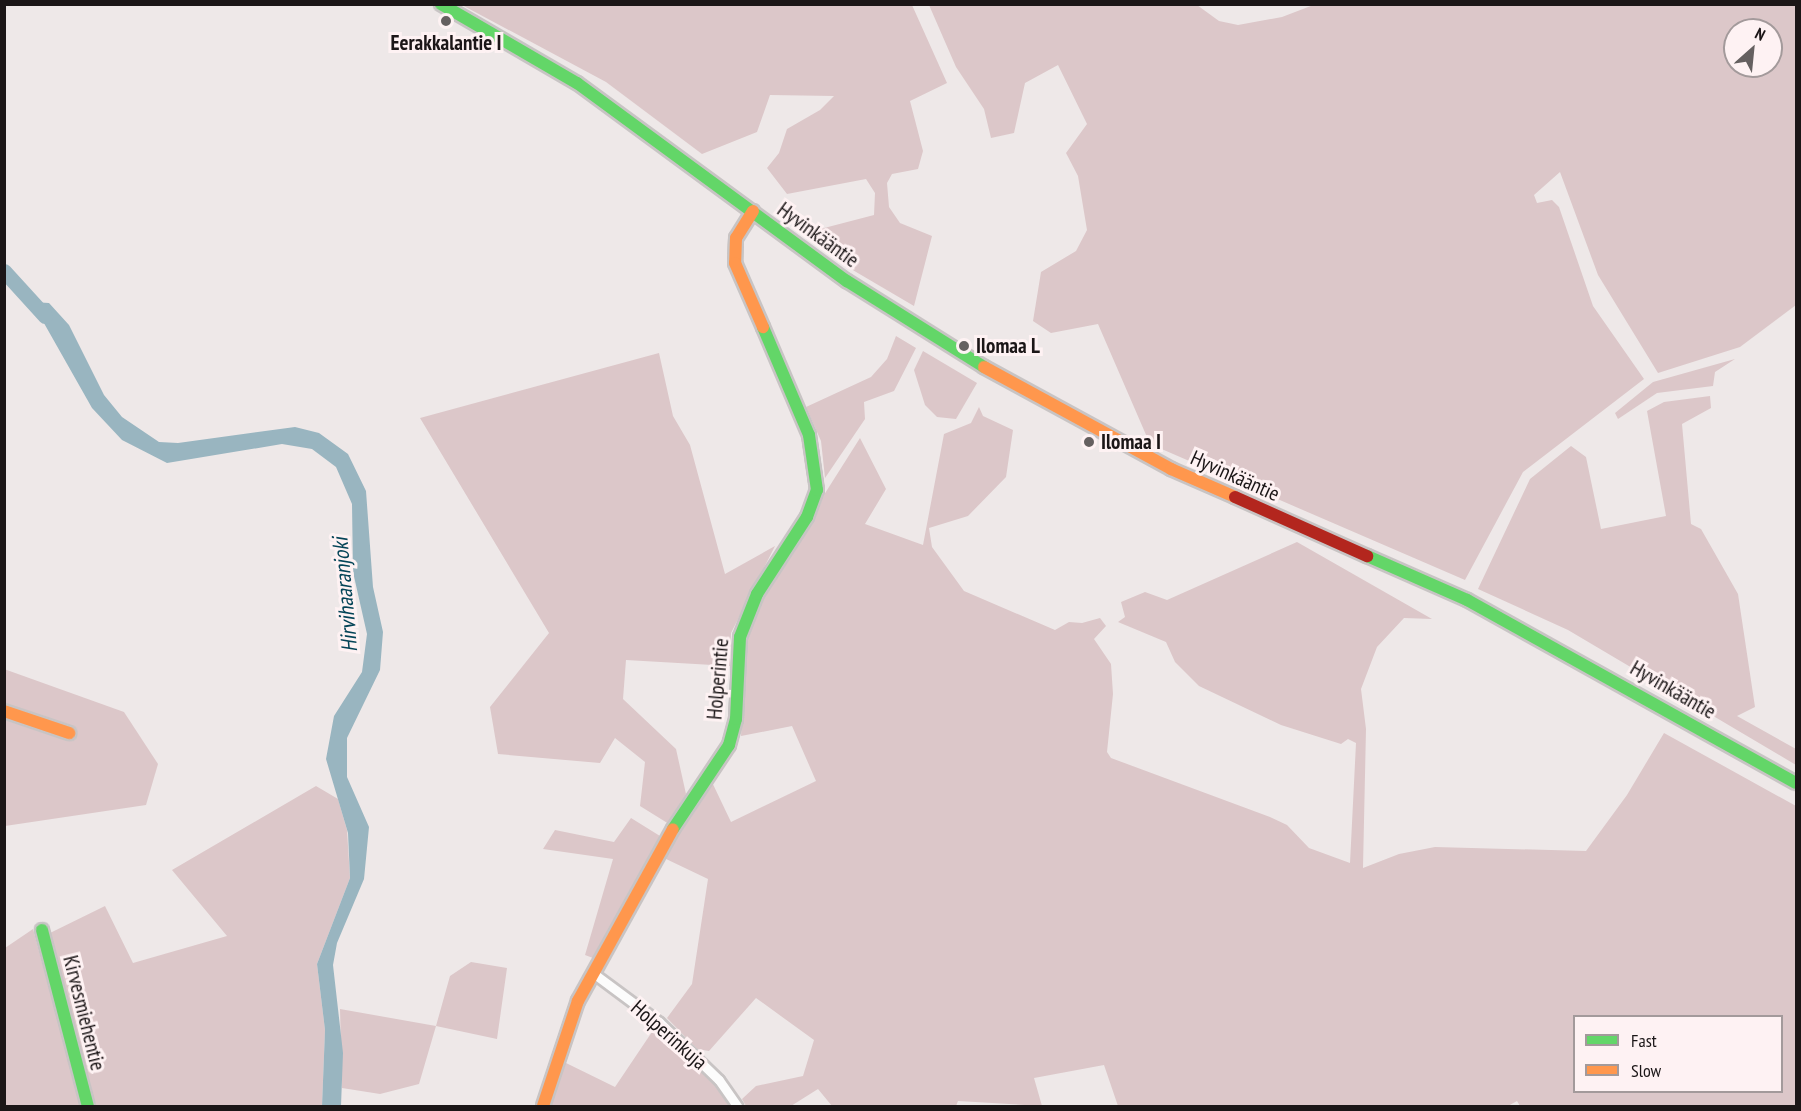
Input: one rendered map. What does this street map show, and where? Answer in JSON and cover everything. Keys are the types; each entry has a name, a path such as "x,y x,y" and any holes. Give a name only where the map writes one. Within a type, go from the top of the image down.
{"main road":[{"name":"Hyvinkääntie","path":"441,4 577,83 908,322 1021,391 1171,469 1467,600 1797,783"},
{"name":"Holperintie","path":"543,1107 578,1001 691,797 729,746 736,719 740,637 757,594 807,517 817,490 809,435 735,263 736,238 753,211"},
{"path":"4,711 69,733"},
{"name":"Kirvesmiehentie","path":"42,930 88,1107"}],"street":[{"name":"Holperinkuja","path":"593,973 659,1022 719,1080 736,1107"}],"shaded area":[{"path":"1316,4 1796,5 1796,305 1740,347 1658,373 1598,275 1560,172 1534,195 1537,203 1552,200 1559,207 1593,306 1644,379 1523,472 1465,580 1150,444 1098,324 1051,333 1033,321 1041,272 1076,251 1087,230 1078,176 1066,153 1087,124 1058,65 1025,83 1014,133 991,138 984,109 956,67 929,5 1197,5 1219,21 1238,25 1282,17"},
{"path":"462,5 912,5 947,83 910,101 923,151 918,169 892,174 887,183 889,207 900,223 932,236 914,306 851,269 805,233 874,215 875,193 866,179 787,194 767,168 779,153 787,129 820,110 834,96 770,95 757,132 702,154 606,82"},
{"path":"896,336 916,348 894,391 864,402 865,419 825,478 821,441 806,407 871,377 887,359"},
{"path":"923,351 977,383 956,419 937,417 925,405 914,370"},
{"path":"659,353 673,416 690,445 725,574 775,546 731,633 730,666 626,660 623,699 676,749 686,794 669,824 640,806 645,762 615,738 600,763 498,754 490,707 549,633 420,418"},
{"path":"1735,359 1715,372 1713,386 1657,393 1618,419 1615,413 1653,382"},
{"path":"1710,396 1711,408 1682,424 1691,524 1701,529 1738,594 1755,707 1737,716 1796,749 1796,765 1568,630 1478,589 1530,479 1571,446 1586,457 1601,529 1666,516 1647,411 1664,402"},
{"path":"979,407 983,416 1013,430 1006,477 968,516 929,528 932,547 964,591 1055,630 1069,622 1082,623 1100,618 1106,626 1094,639 1111,664 1113,694 1107,752 1111,758 1270,817 1287,825 1309,848 1350,863 1356,743 1348,739 1341,744 1281,725 1199,686 1175,662 1166,642 1118,622 1125,617 1121,602 1145,592 1167,600 1297,542 1432,619 1404,618 1377,647 1361,689 1366,729 1363,868 1399,854 1435,847 1586,851 1627,795 1664,733 1796,806 1796,1106 1520,1106 1517,1101 1508,1106 1118,1106 1104,1065 1034,1078 1042,1106 958,1101 956,1106 832,1106 818,1089 791,1106 746,1106 742,1099 756,1086 803,1076 814,1040 756,998 709,1051 697,1049 667,1018 692,984 708,879 664,858 710,778 731,822 816,781 792,726 741,736 745,637 760,596 860,438 886,489 865,524 923,545 944,434 971,423"},
{"path":"4,669 124,712 158,764 146,805 5,826"},
{"path":"316,786 338,799 347,830 350,878 317,964 325,1030 322,1106 94,1106 50,933 105,906 133,963 227,936 172,870"},
{"path":"631,818 660,836 593,958 585,955 613,859 543,849 555,830 614,842"},
{"path":"33,929 81,1106 5,1106 5,948"},
{"path":"471,962 507,968 497,1039 436,1026 450,976"},
{"path":"340,1009 436,1026 419,1084 380,1094 342,1088"},
{"path":"656,1026 716,1086 729,1106 550,1106 564,1062 615,1087"}],"water":[{"path":"32,302 49,303 69,325 104,395 122,417 159,442 178,443 295,427 319,433 348,454 366,491 373,587 383,632 380,670 347,738 347,777 369,827 364,879 337,943 333,965 343,1053 341,1106 322,1106 325,1030 317,964 350,878 348,833 326,759 334,716 362,672 367,634 353,572 352,504 336,467 312,449 282,444 167,463 122,440 92,408"}],"waterway":[{"name":"Hirvihaaranjoki","path":"4,271 45,316"}],"traffic: fast":[{"path":"441,4 577,83 847,281 984,367"},
{"path":"673,829 729,745 736,719 740,637 757,594 807,517 817,490 809,435 763,327"},
{"path":"1367,556 1467,600 1796,783"},
{"path":"42,930 88,1106"}],"traffic: slow":[{"path":"753,211 736,238 735,263 763,327"},
{"path":"984,367 1171,469 1235,497"},
{"path":"4,711 69,733"},
{"path":"543,1106 578,1001 673,829"}],"traffic: jam":[{"path":"1235,497 1367,556"}],"place":[{"name":"Eerakkalantie I","path":"446,21"},
{"name":"Ilomaa L","path":"964,346"},
{"name":"Ilomaa I","path":"1089,442"}]}
